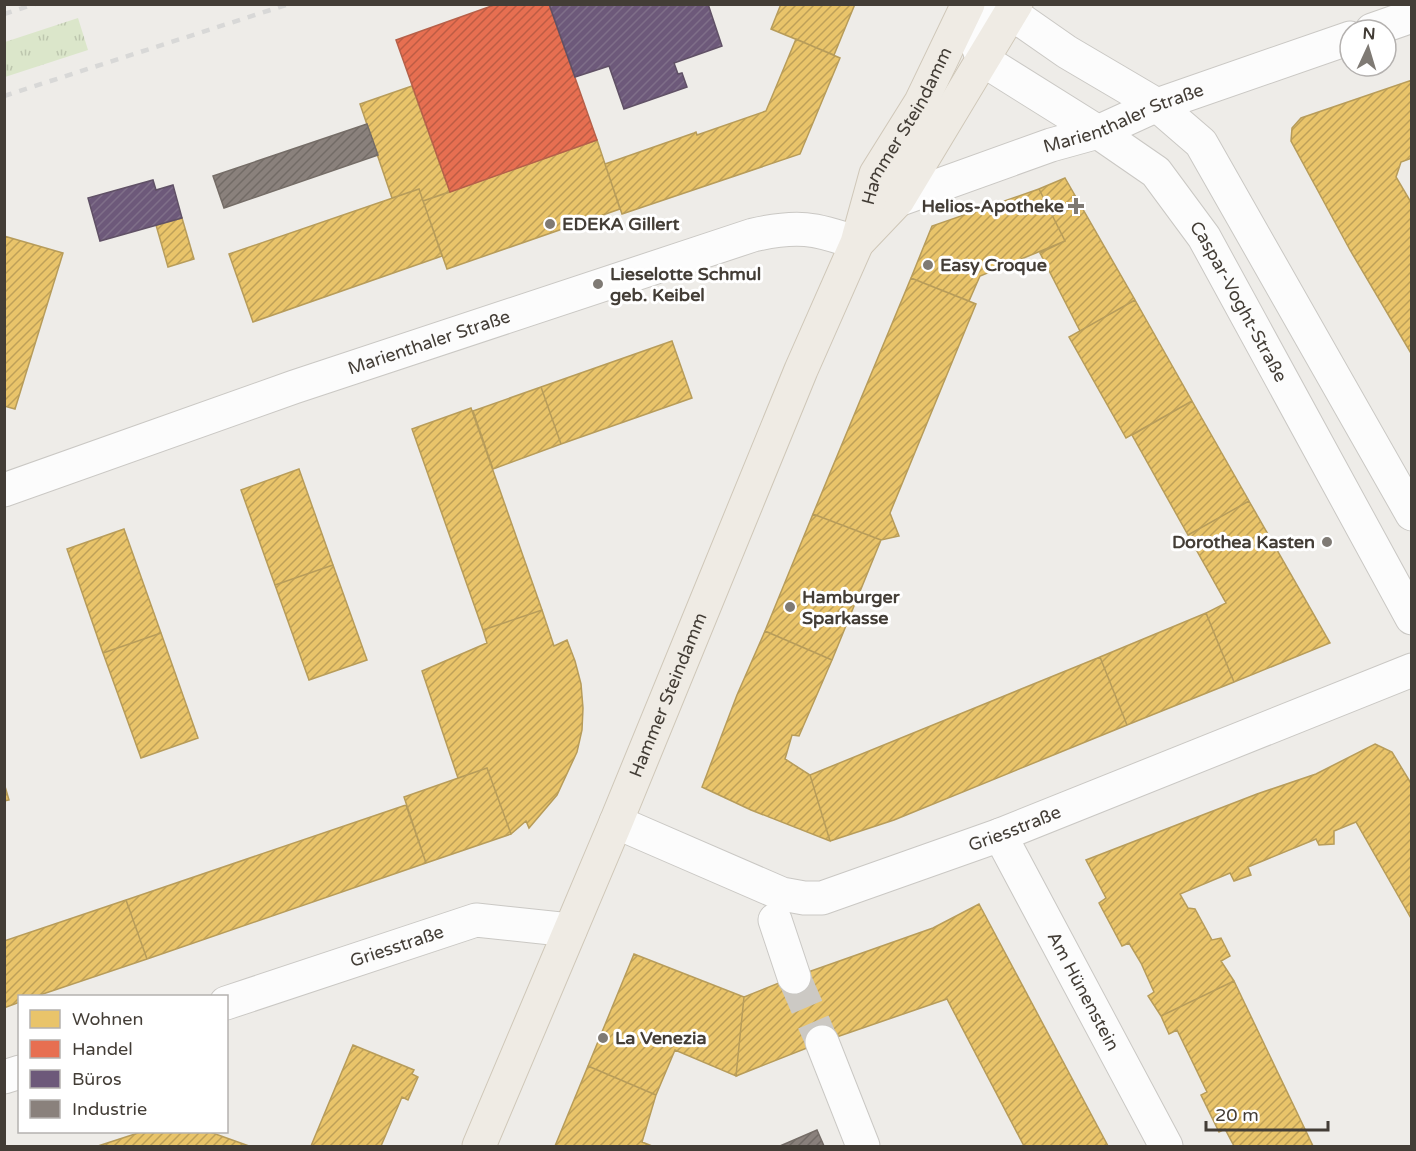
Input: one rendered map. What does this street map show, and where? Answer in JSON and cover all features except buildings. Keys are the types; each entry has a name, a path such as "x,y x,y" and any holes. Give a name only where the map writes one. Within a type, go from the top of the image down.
{"main road":[{"name":"Hammer Steindamm","path":"479,1146 616,822 801,370 857,243 876,174 921,102 966,8"},
{"name":"Hammer Steindamm","path":"857,243 898,200 1014,9"}],"street":[{"path":"966,8 1014,9 1067,52 1157,105 1201,143 1412,514"},
{"name":"Hammer Steindamm","path":"966,8 983,60"},
{"name":"Marienthaler Straße","path":"898,200 1051,145 1098,132 1157,105 1338,42"},
{"name":"Caspar-Voght-Straße","path":"983,60 1098,132 1156,172 1204,237 1412,618"},
{"name":"Marienthaler Straße","path":"4,490 276,393 753,236 787,229 809,229 857,243"},
{"name":"Griesstraße","path":"616,822 782,894 804,898 822,897 1000,835 1412,670"},
{"name":"Am Hünenstein","path":"1000,835 1166,1146"},
{"name":"Griesstraße","path":"228,1002 476,920 570,930"},
{"path":"775,920 794,977"},
{"path":"822,1042 863,1146"}],"green space":[{"path":"78,18 88,50 5,77 5,42"}],"tunnel":[{"path":"794,977 822,1042"}],"railway":[{"path":"4,14 35,4"},
{"path":"4,96 289,4"}],"place":[{"name":"Helios-Apotheke","path":"1076,206"},
{"name":"EDEKA Gillert","path":"550,224"},
{"name":"Easy Croque","path":"928,265"},
{"name":"Lieselotte Schmul geb. Keibel","path":"598,284"},
{"name":"Dorothea Kasten","path":"1327,542"},
{"name":"Hamburger Sparkasse","path":"790,607"},
{"name":"La Venezia","path":"603,1038"}]}
